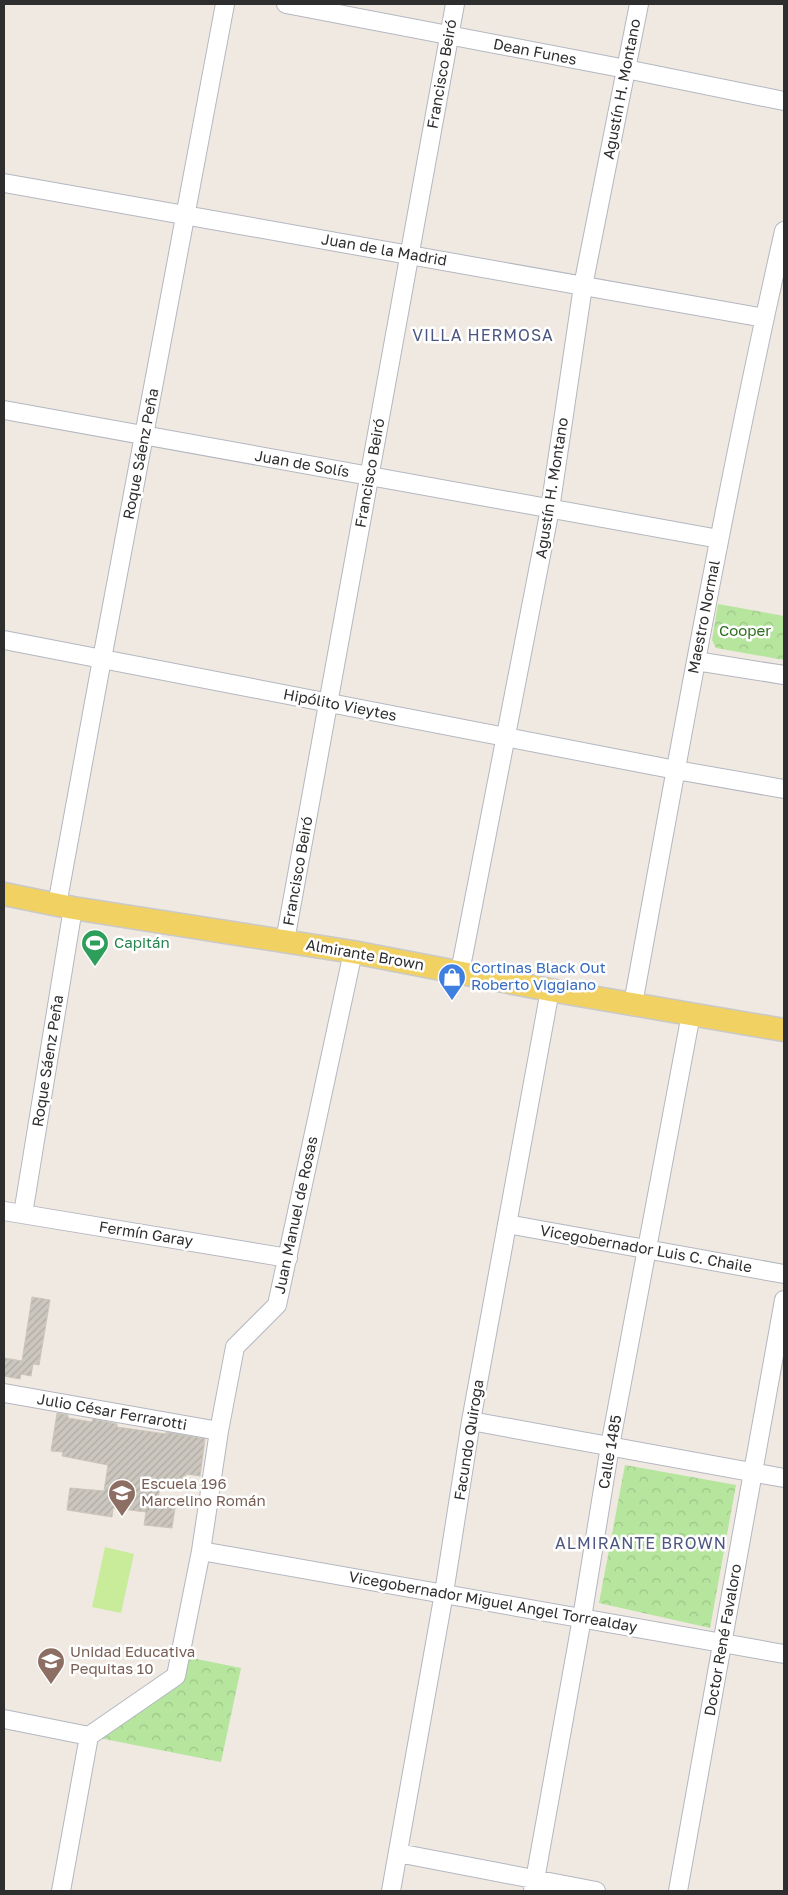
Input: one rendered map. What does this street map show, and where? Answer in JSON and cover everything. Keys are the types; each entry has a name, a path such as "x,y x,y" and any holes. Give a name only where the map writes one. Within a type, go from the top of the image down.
{"main road":[{"name":"Almirante Brown","path":"4,894 65,906 353,952 550,990 784,1030"}],"street":[{"name":"Roque Sáenz Peña","path":"23,1214 65,906 102,659 225,4"},
{"name":"Dean Funes","path":"286,4 784,101"},
{"name":"Francisco Beiró","path":"285,941 455,4"},
{"name":"Agustín H. Montano","path":"460,972 550,509 583,286 639,4"},
{"name":"Juan de la Madrid","path":"4,183 764,318"},
{"name":"Maestro Normal","path":"633,1004 719,539 764,318 778,285 784,231"},
{"name":"Juan de Solís","path":"4,410 719,539"},
{"name":"Hipólito Vieytes","path":"4,640 676,770 784,789"},
{"path":"696,660 784,675"},
{"name":"Juan Manuel de Rosas","path":"89,1736 176,1676 201,1551 219,1431 235,1347 277,1305 353,952"},
{"name":"Facundo Quiroga","path":"391,1891 444,1594 472,1420 550,990"},
{"name":"Calle 1485","path":"534,1885 582,1618 610,1446 691,1014"},
{"name":"Fermín Garay","path":"4,1211 288,1258"},
{"name":"Vicegobernador Luis C. Chaile","path":"507,1224 784,1274"},
{"name":"Doctor René Favaloro","path":"678,1891 784,1300"},
{"name":"Julio César Ferrarotti","path":"4,1393 219,1431"},
{"path":"472,1420 784,1478"},
{"name":"Vicegobernador Miguel Angel Torrealday","path":"201,1551 784,1654"},
{"path":"4,1719 89,1736 61,1891"},
{"path":"398,1853 534,1885 596,1891"}],"green space":[{"name":"Cooper","path":"718,604 784,616 784,660 716,648 712,640"},
{"path":"625,1465 736,1485 710,1628 599,1603"},
{"path":"105,1547 134,1554 121,1613 92,1607"},
{"path":"182,1656 241,1668 221,1762 89,1736 176,1676"}],"building":[{"path":"32,1297 50,1300 39,1365 33,1364 31,1376 21,1374 20,1379 4,1376 4,1358 22,1361"},
{"path":"57,1413 68,1415 68,1418 92,1422 93,1419 117,1424 117,1427 166,1434 166,1432 205,1439 200,1476 186,1474 185,1482 161,1479 157,1506 175,1508 172,1528 144,1525 146,1512 113,1508 112,1517 67,1510 70,1488 104,1491 108,1465 62,1456 63,1452 51,1451"}],"place":[{"name":"Capitán","path":"95,967"},
{"name":"Cortinas Black Out Roberto Viggiano","path":"452,1001"},
{"name":"Escuela 196 Marcelino Román","path":"122,1517"},
{"name":"Unidad Educativa Pequitas 10","path":"51,1685"}],"district":[{"name":"VILLA HERMOSA","path":"483,335"},
{"name":"ALMIRANTE BROWN","path":"641,1543"}]}
